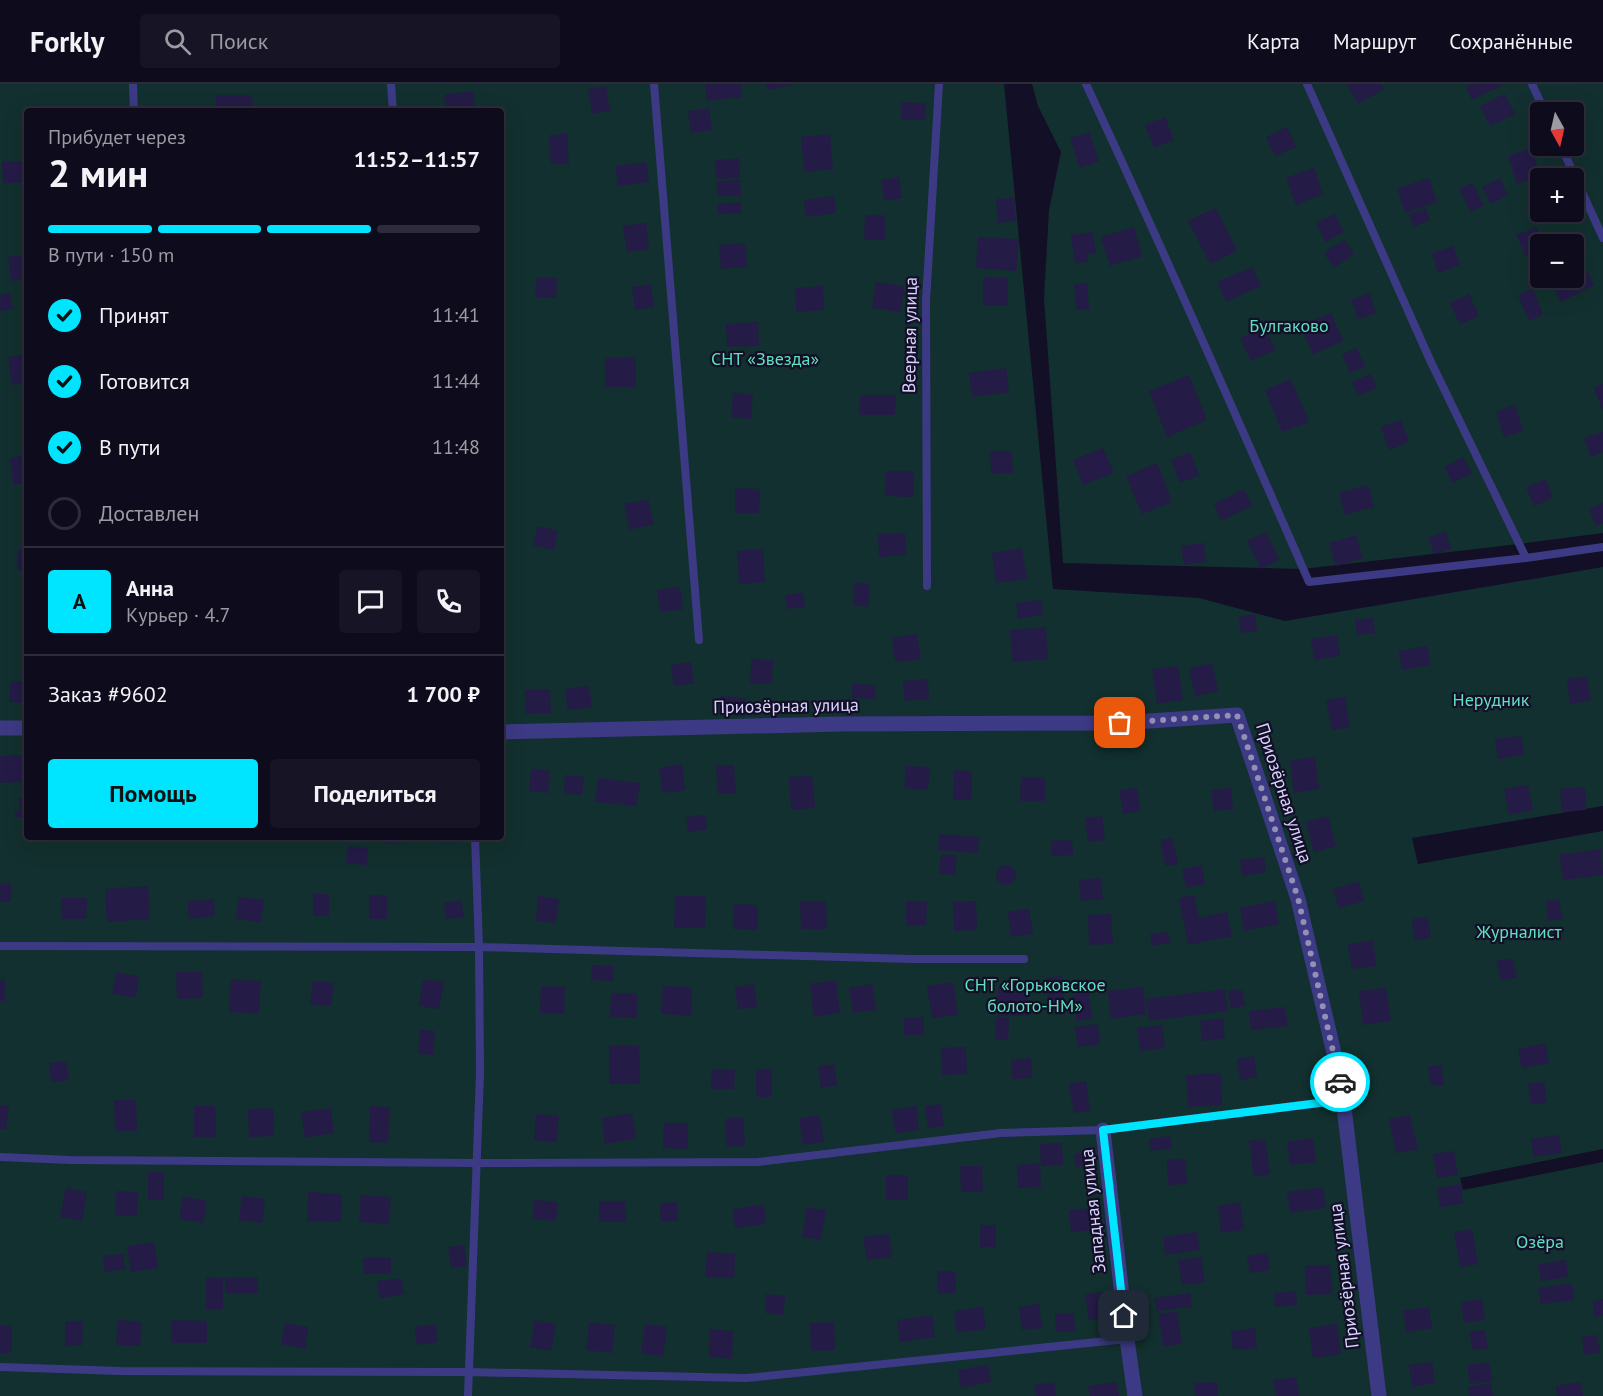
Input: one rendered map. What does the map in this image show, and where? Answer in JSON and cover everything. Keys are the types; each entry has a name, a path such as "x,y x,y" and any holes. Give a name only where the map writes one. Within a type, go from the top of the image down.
{"street":[{"name":"Приозёрная улица","path":"504,732 830,725 1120,723 1237,715 1298,898 1341,1083 1378,1396"},
{"path":"0,728 24,728"},
{"name":"Западная улица","path":"1103,1130 1126,1339 1135,1396"}],"lane":[{"path":"133,84 134,108"},
{"path":"391,84 393,108"},
{"path":"654,84 699,640"},
{"name":"Веерная улица","path":"927,586 926,301 939,84"},
{"path":"1086,84 1309,582 1526,558 1603,547"},
{"path":"1307,84 1430,360 1526,558"},
{"path":"1532,84 1540,102"},
{"path":"1566,156 1603,238"},
{"path":"468,1396 480,1073 475,840"},
{"path":"0,946 479,947 911,959 1024,959"},
{"path":"0,1158 477,1163 758,1162 1001,1133 1103,1130 1343,1100"},
{"path":"0,1367 120,1371 468,1372 747,1378 1126,1339"}],"green space":[{"name":"СНТ «Горьковское болото-НМ»","path":"0,84 1004,84 1053,589 1199,598 1285,621 1603,567 1603,806 1412,838 1418,864 1603,831 1603,1149 1460,1178 1463,1190 1603,1162 1603,1396 0,1396"},
{"name":"Булгаково","path":"1032,84 1603,84 1603,533 1303,569 1063,563 1044,298 1049,210 1061,152 1038,106"}],"building":[{"path":"705,84 741,84 742,97 707,101"},
{"path":"766,84 792,84 792,85 767,90"},
{"path":"1347,84 1381,84 1384,89 1358,104"},
{"path":"1501,84 1501,86 1472,100 1466,86"},
{"path":"606,86 610,111 592,114 588,89"},
{"path":"473,91 475,108 446,108 444,95"},
{"path":"1505,94 1515,114 1490,126 1480,106"},
{"path":"216,95 252,95 253,108 216,108"},
{"path":"902,102 926,103 925,120 901,119"},
{"path":"709,108 712,130 691,133 688,111"},
{"path":"1165,117 1174,140 1154,148 1145,125"},
{"path":"1287,127 1296,147 1275,156 1266,137"},
{"path":"1089,132 1099,161 1080,168 1070,138"},
{"path":"567,134 569,164 551,164 549,135"},
{"path":"830,134 833,169 804,172 801,137"},
{"path":"1530,148 1530,156 1534,156 1538,168 1530,168 1530,180 1517,184 1508,156"},
{"path":"739,158 740,178 716,179 715,160"},
{"path":"24,161 24,182 3,183 2,162"},
{"path":"646,162 649,182 618,186 615,166"},
{"path":"1314,168 1323,194 1296,205 1286,178"},
{"path":"899,177 902,198 884,201 881,180"},
{"path":"1429,178 1437,202 1405,213 1397,189"},
{"path":"1500,178 1508,195 1491,204 1482,187"},
{"path":"740,180 741,195 717,196 717,181"},
{"path":"1472,183 1484,205 1471,212 1459,189"},
{"path":"834,196 836,213 806,217 804,200"},
{"path":"1014,198 1016,221 998,223 996,199"},
{"path":"741,202 741,213 718,214 718,204"},
{"path":"1216,208 1237,251 1210,264 1188,221"},
{"path":"1425,208 1430,220 1414,227 1409,214"},
{"path":"1335,214 1344,232 1326,242 1316,223"},
{"path":"865,215 885,215 885,240 864,240"},
{"path":"646,223 649,249 627,252 623,226"},
{"path":"1134,227 1142,256 1110,266 1101,237"},
{"path":"1537,227 1540,234 1530,234 1530,254 1525,256 1517,235"},
{"path":"1093,232 1096,253 1087,255 1088,262 1075,263 1071,235"},
{"path":"978,237 1019,239 1016,271 976,268"},
{"path":"1344,240 1354,254 1334,268 1324,253"},
{"path":"745,243 747,267 721,269 719,245"},
{"path":"1453,246 1460,265 1438,273 1432,253"},
{"path":"24,255 24,279 11,281 8,257"},
{"path":"1252,267 1261,286 1226,302 1217,282"},
{"path":"1584,267 1594,285 1561,302 1554,288 1584,288"},
{"path":"537,277 557,278 556,298 535,297"},
{"path":"983,277 1008,278 1008,306 983,306"},
{"path":"876,282 904,286 901,312 872,308"},
{"path":"1087,283 1089,309 1076,310 1074,284"},
{"path":"651,284 654,307 635,310 632,287"},
{"path":"823,286 824,310 796,312 795,288"},
{"path":"1533,289 1543,315 1529,321 1518,295"},
{"path":"10,293 13,309 0,311 0,295"},
{"path":"1370,293 1376,313 1358,319 1351,299"},
{"path":"1469,294 1479,316 1460,324 1450,303"},
{"path":"1331,313 1343,341 1313,354 1300,326"},
{"path":"758,322 759,346 727,347 726,324"},
{"path":"1265,327 1275,350 1251,361 1240,338"},
{"path":"1357,348 1365,367 1350,373 1342,354"},
{"path":"24,354 24,383 12,385 8,357"},
{"path":"636,357 636,387 605,387 605,358"},
{"path":"1006,368 1009,392 972,397 969,373"},
{"path":"1371,374 1377,388 1358,396 1352,382"},
{"path":"1189,375 1207,420 1167,437 1149,391"},
{"path":"1291,379 1309,422 1282,432 1265,390"},
{"path":"1603,384 1603,411 1594,388"},
{"path":"733,392 753,395 751,419 731,417"},
{"path":"860,395 896,395 895,415 859,415"},
{"path":"1515,405 1523,431 1504,437 1496,411"},
{"path":"1401,420 1409,442 1389,450 1381,427"},
{"path":"1603,432 1603,452 1591,457 1584,438"},
{"path":"1103,448 1114,473 1083,485 1073,460"},
{"path":"990,451 1012,451 1013,473 991,474"},
{"path":"1190,452 1199,475 1180,483 1171,460"},
{"path":"24,456 24,483 13,485 10,458"},
{"path":"1463,457 1472,473 1453,483 1444,467"},
{"path":"1157,463 1172,502 1142,514 1126,476"},
{"path":"886,471 914,471 913,497 885,496"},
{"path":"1546,479 1553,498 1534,506 1526,487"},
{"path":"1368,485 1374,507 1345,515 1339,493"},
{"path":"735,488 760,489 759,513 735,513"},
{"path":"1244,489 1252,506 1221,521 1214,504"},
{"path":"648,499 654,524 630,530 624,504"},
{"path":"1603,503 1603,523 1596,526 1589,509"},
{"path":"538,526 558,531 554,550 533,545"},
{"path":"1266,532 1279,560 1261,569 1247,541"},
{"path":"1446,532 1451,549 1434,554 1429,537"},
{"path":"905,533 906,555 879,557 878,534"},
{"path":"1356,535 1363,558 1336,566 1329,543"},
{"path":"1204,543 1206,562 1184,565 1181,546"},
{"path":"1022,548 1027,579 996,583 992,553"},
{"path":"763,549 765,582 739,584 737,551"},
{"path":"18,550 24,551 24,571 17,570"},
{"path":"855,582 870,584 868,607 853,605"},
{"path":"680,587 683,609 660,612 657,590"},
{"path":"803,593 805,607 787,609 785,595"},
{"path":"1041,600 1043,615 1018,619 1016,603"},
{"path":"1255,614 1257,631 1241,633 1239,617"},
{"path":"1373,618 1375,633 1357,635 1355,620"},
{"path":"1046,627 1048,659 1012,662 1010,630"},
{"path":"917,634 921,659 895,662 892,638"},
{"path":"1337,635 1340,656 1314,660 1311,639"},
{"path":"1427,646 1431,665 1402,670 1399,651"},
{"path":"751,659 773,660 772,684 750,683"},
{"path":"691,662 694,683 674,686 671,665"},
{"path":"1212,663 1218,691 1195,696 1189,669"},
{"path":"1178,666 1183,700 1157,704 1152,669"},
{"path":"1587,676 1591,701 1570,704 1567,679"},
{"path":"928,679 929,699 905,701 903,681"},
{"path":"11,681 24,681 24,703 9,702"},
{"path":"852,684 875,685 875,699 852,698"},
{"path":"589,686 592,707 568,710 565,689"},
{"path":"550,689 551,713 526,714 525,690"},
{"path":"721,696 746,698 745,716 720,714"},
{"path":"1345,697 1350,727 1332,730 1326,700"},
{"path":"1521,736 1524,755 1498,759 1495,739"},
{"path":"21,755 22,782 0,783 0,756"},
{"path":"1315,757 1319,789 1294,793 1290,760"},
{"path":"682,764 685,790 663,793 659,768"},
{"path":"716,765 734,765 736,794 718,794"},
{"path":"906,766 930,767 928,790 904,788"},
{"path":"531,769 550,771 548,793 529,791"},
{"path":"954,770 972,771 971,800 953,800"},
{"path":"565,775 584,777 582,795 564,793"},
{"path":"812,776 815,808 791,810 789,777"},
{"path":"1021,777 1045,777 1045,801 1020,801"},
{"path":"598,778 640,783 637,806 595,802"},
{"path":"1528,785 1533,810 1509,815 1504,789"},
{"path":"1585,787 1586,810 1562,812 1560,789"},
{"path":"1137,788 1140,811 1123,814 1119,790"},
{"path":"1231,788 1233,809 1214,811 1211,790"},
{"path":"19,798 24,798 24,817 15,817 15,811 20,811"},
{"path":"705,815 707,829 688,832 686,817"},
{"path":"1102,816 1105,840 1088,842 1085,818"},
{"path":"1328,816 1336,846 1314,852 1306,822"},
{"path":"939,834 979,837 978,853 938,850"},
{"path":"1173,838 1178,864 1165,866 1160,840"},
{"path":"384,840 407,840 407,842 384,843"},
{"path":"442,840 459,840 459,842 443,843"},
{"path":"1072,840 1073,855 1051,856 1051,841"},
{"path":"348,846 368,848 367,865 346,863"},
{"path":"1601,849 1603,875 1563,880 1559,855"},
{"path":"941,854 957,855 955,875 939,874"},
{"path":"1264,857 1266,872 1242,876 1240,860"},
{"path":"1002,865 1010,865 1016,871 1016,879 1010,885 1002,885 996,879 996,871"},
{"path":"1202,865 1205,884 1186,888 1182,869"},
{"path":"1101,878 1103,899 1081,901 1079,880"},
{"path":"1359,882 1364,901 1339,908 1333,889"},
{"path":"11,883 11,902 0,902 0,884"},
{"path":"148,886 150,919 107,922 105,889"},
{"path":"313,894 329,894 329,916 313,916"},
{"path":"369,895 387,895 387,919 369,919"},
{"path":"1194,895 1199,918 1227,912 1232,936 1188,945 1179,898"},
{"path":"538,896 559,899 556,923 536,921"},
{"path":"675,896 706,896 705,928 674,928"},
{"path":"239,897 264,900 261,922 236,919"},
{"path":"61,898 87,898 86,919 61,919"},
{"path":"214,899 215,916 189,919 187,901"},
{"path":"1559,899 1562,919 1548,921 1546,901"},
{"path":"461,900 464,917 446,919 444,903"},
{"path":"800,901 826,901 827,929 801,929"},
{"path":"906,901 927,901 926,925 906,926"},
{"path":"976,901 977,930 954,931 953,902"},
{"path":"1275,901 1279,924 1244,931 1240,908"},
{"path":"734,904 758,905 758,930 733,929"},
{"path":"1029,909 1033,934 1011,937 1008,912"},
{"path":"1111,914 1113,944 1089,945 1088,915"},
{"path":"1428,917 1431,938 1415,941 1412,919"},
{"path":"1168,932 1170,943 1152,946 1150,934"},
{"path":"1373,940 1376,966 1352,969 1348,944"},
{"path":"1512,958 1517,977 1501,981 1496,961"},
{"path":"592,965 614,966 613,981 591,980"},
{"path":"116,972 139,976 136,997 112,994"},
{"path":"176,972 202,972 203,998 177,999"},
{"path":"1061,976 1064,999 1048,1001 1045,978"},
{"path":"0,979 5,979 5,1001 0,1001"},
{"path":"231,979 261,981 259,1013 229,1012"},
{"path":"423,979 444,982 439,1009 419,1006"},
{"path":"836,980 840,1013 814,1017 810,984"},
{"path":"313,981 334,983 331,1006 310,1004"},
{"path":"953,982 958,1015 932,1018 927,986"},
{"path":"754,984 757,1007 738,1009 735,987"},
{"path":"872,984 876,1010 853,1013 849,988"},
{"path":"541,986 565,987 564,1014 540,1013"},
{"path":"663,986 692,987 691,1016 661,1014"},
{"path":"998,987 1028,987 1028,1016 998,1016"},
{"path":"1143,987 1146,1014 1111,1019 1108,991"},
{"path":"1386,988 1391,1021 1363,1025 1359,991"},
{"path":"1225,989 1228,1011 1149,1021 1146,999"},
{"path":"1242,989 1245,1006 1231,1008 1228,991"},
{"path":"611,993 637,993 637,1018 610,1017"},
{"path":"1089,993 1092,1019 1076,1021 1073,995"},
{"path":"1285,1007 1288,1026 1251,1030 1249,1011"},
{"path":"924,1017 924,1035 904,1035 904,1018"},
{"path":"996,1017 1009,1017 1008,1040 995,1039"},
{"path":"1223,1018 1225,1038 1202,1041 1200,1021"},
{"path":"1098,1024 1100,1044 1078,1047 1075,1027"},
{"path":"1162,1025 1165,1048 1140,1051 1137,1028"},
{"path":"420,1030 435,1031 433,1055 418,1054"},
{"path":"1545,1043 1549,1063 1522,1068 1518,1049"},
{"path":"609,1045 639,1045 640,1084 609,1084"},
{"path":"966,1047 967,1074 942,1075 941,1048"},
{"path":"1254,1056 1257,1077 1240,1080 1237,1059"},
{"path":"1031,1058 1032,1078 1012,1079 1011,1060"},
{"path":"66,1061 69,1080 51,1082 49,1063"},
{"path":"834,1064 837,1085 821,1088 818,1067"},
{"path":"1441,1065 1444,1085 1431,1086 1428,1067"},
{"path":"712,1069 735,1069 734,1089 711,1089"},
{"path":"756,1069 772,1069 772,1097 756,1097"},
{"path":"1221,1073 1222,1105 1188,1107 1186,1075"},
{"path":"1086,1081 1090,1111 1074,1113 1069,1084"},
{"path":"1544,1082 1547,1102 1531,1105 1528,1084"},
{"path":"114,1100 136,1100 137,1131 115,1131"},
{"path":"941,1104 944,1126 928,1128 925,1106"},
{"path":"0,1105 9,1106 6,1129 0,1129"},
{"path":"194,1106 215,1106 216,1137 194,1137"},
{"path":"370,1106 390,1107 388,1143 369,1142"},
{"path":"916,1106 919,1130 896,1133 892,1110"},
{"path":"273,1108 274,1136 249,1137 248,1109"},
{"path":"331,1108 334,1133 305,1138 301,1112"},
{"path":"632,1113 636,1139 605,1144 602,1118"},
{"path":"536,1114 559,1116 556,1142 534,1140"},
{"path":"820,1115 824,1142 803,1145 799,1118"},
{"path":"1410,1115 1418,1149 1396,1153 1389,1119"},
{"path":"743,1117 745,1146 727,1147 725,1119"},
{"path":"664,1123 688,1123 687,1149 663,1148"},
{"path":"1559,1135 1562,1153 1534,1157 1531,1139"},
{"path":"1170,1136 1172,1148 1151,1151 1149,1139"},
{"path":"1313,1138 1316,1162 1290,1165 1287,1142"},
{"path":"1265,1139 1270,1174 1254,1177 1249,1141"},
{"path":"1062,1143 1063,1165 1041,1166 1040,1144"},
{"path":"1454,1151 1458,1175 1437,1178 1433,1154"},
{"path":"1093,1152 1095,1164 1076,1167 1074,1154"},
{"path":"1185,1158 1187,1184 1168,1185 1167,1160"},
{"path":"1040,1163 1041,1187 1018,1188 1017,1165"},
{"path":"960,1166 982,1166 983,1192 961,1192"},
{"path":"148,1172 164,1172 164,1200 148,1200"},
{"path":"886,1175 908,1175 908,1200 886,1200"},
{"path":"1461,1184 1463,1203 1440,1207 1437,1188"},
{"path":"1323,1187 1326,1208 1290,1213 1287,1192"},
{"path":"66,1188 87,1192 82,1221 60,1217"},
{"path":"116,1191 138,1192 137,1216 115,1215"},
{"path":"308,1192 342,1194 341,1222 307,1221"},
{"path":"361,1195 391,1197 389,1224 359,1222"},
{"path":"183,1196 207,1201 203,1223 179,1219"},
{"path":"242,1196 265,1199 262,1223 239,1220"},
{"path":"534,1200 558,1202 556,1221 533,1219"},
{"path":"599,1201 625,1201 626,1222 599,1222"},
{"path":"677,1202 678,1221 661,1222 660,1203"},
{"path":"1240,1202 1244,1230 1221,1233 1218,1206"},
{"path":"764,1204 766,1224 735,1228 733,1209"},
{"path":"807,1207 826,1210 821,1240 802,1237"},
{"path":"1091,1208 1092,1230 1071,1232 1069,1210"},
{"path":"980,1225 996,1225 996,1247 980,1247"},
{"path":"1472,1229 1478,1264 1460,1267 1454,1232"},
{"path":"1197,1232 1200,1250 1165,1255 1163,1237"},
{"path":"889,1234 892,1257 867,1260 863,1237"},
{"path":"154,1242 158,1268 131,1272 127,1246"},
{"path":"464,1245 467,1266 451,1268 448,1247"},
{"path":"707,1252 735,1254 734,1278 705,1277"},
{"path":"1268,1253 1270,1270 1250,1273 1247,1256"},
{"path":"123,1254 125,1269 105,1272 103,1256"},
{"path":"363,1257 391,1257 391,1274 364,1274"},
{"path":"1201,1257 1205,1282 1182,1285 1178,1260"},
{"path":"1566,1260 1568,1277 1541,1281 1538,1264"},
{"path":"1330,1265 1332,1294 1306,1295 1305,1266"},
{"path":"937,1271 955,1271 956,1293 938,1294"},
{"path":"206,1277 223,1277 223,1309 206,1309"},
{"path":"225,1277 258,1277 258,1293 225,1293"},
{"path":"401,1278 404,1294 380,1298 377,1281"},
{"path":"1572,1283 1574,1300 1541,1304 1538,1288"},
{"path":"1296,1291 1297,1305 1275,1307 1274,1293"},
{"path":"1102,1292 1106,1318 1089,1320 1085,1294"},
{"path":"1190,1293 1192,1307 1157,1311 1155,1298"},
{"path":"766,1294 785,1296 783,1315 765,1313"},
{"path":"1482,1299 1485,1320 1464,1323 1461,1302"},
{"path":"1603,1299 1603,1316 1594,1317 1593,1300"},
{"path":"1039,1304 1042,1328 1022,1330 1019,1307"},
{"path":"983,1307 986,1329 957,1333 954,1311"},
{"path":"1429,1307 1432,1328 1406,1332 1403,1310"},
{"path":"1177,1311 1182,1344 1163,1346 1158,1314"},
{"path":"1074,1313 1075,1331 1056,1332 1055,1314"},
{"path":"932,1315 935,1337 900,1342 897,1320"},
{"path":"118,1320 142,1322 140,1346 116,1345"},
{"path":"171,1320 207,1321 207,1343 171,1343"},
{"path":"535,1320 556,1324 551,1351 530,1347"},
{"path":"65,1321 83,1321 82,1346 65,1346"},
{"path":"589,1322 615,1325 612,1353 586,1350"},
{"path":"834,1322 835,1350 811,1351 810,1323"},
{"path":"285,1323 308,1327 305,1349 281,1344"},
{"path":"436,1324 438,1342 417,1345 414,1327"},
{"path":"645,1324 667,1327 663,1357 641,1353"},
{"path":"1337,1324 1341,1354 1313,1358 1309,1328"},
{"path":"0,1325 12,1326 12,1353 0,1353"},
{"path":"1255,1328 1257,1348 1233,1350 1231,1331"},
{"path":"710,1329 733,1331 732,1359 709,1357"},
{"path":"1485,1330 1488,1348 1472,1350 1470,1332"},
{"path":"1597,1335 1600,1352 1584,1355 1582,1337"},
{"path":"1432,1362 1435,1383 1412,1387 1409,1365"},
{"path":"1489,1362 1492,1381 1470,1384 1467,1365"},
{"path":"988,1365 991,1382 961,1388 958,1370"},
{"path":"1296,1377 1299,1396 1276,1396 1273,1380"},
{"path":"1054,1382 1056,1396 1036,1396 1034,1385"},
{"path":"1117,1382 1119,1396 1090,1396 1088,1386"},
{"path":"1217,1382 1218,1396 1195,1396 1194,1383"},
{"path":"1581,1382 1583,1396 1557,1396 1556,1386"},
{"path":"1491,1383 1493,1396 1469,1396 1468,1387"}],"way so far":[{"path":"1120,723 1237,715 1298,898 1340,1082"}],"route":[{"path":"1124,1316 1103,1130 1343,1100 1340,1082"}],"park label":[{"name":"СНТ «Звезда»","path":"765,359"},
{"name":"Нерудник","path":"1491,700"},
{"name":"Журналист","path":"1519,932"},
{"name":"Озёра","path":"1540,1242"}]}
